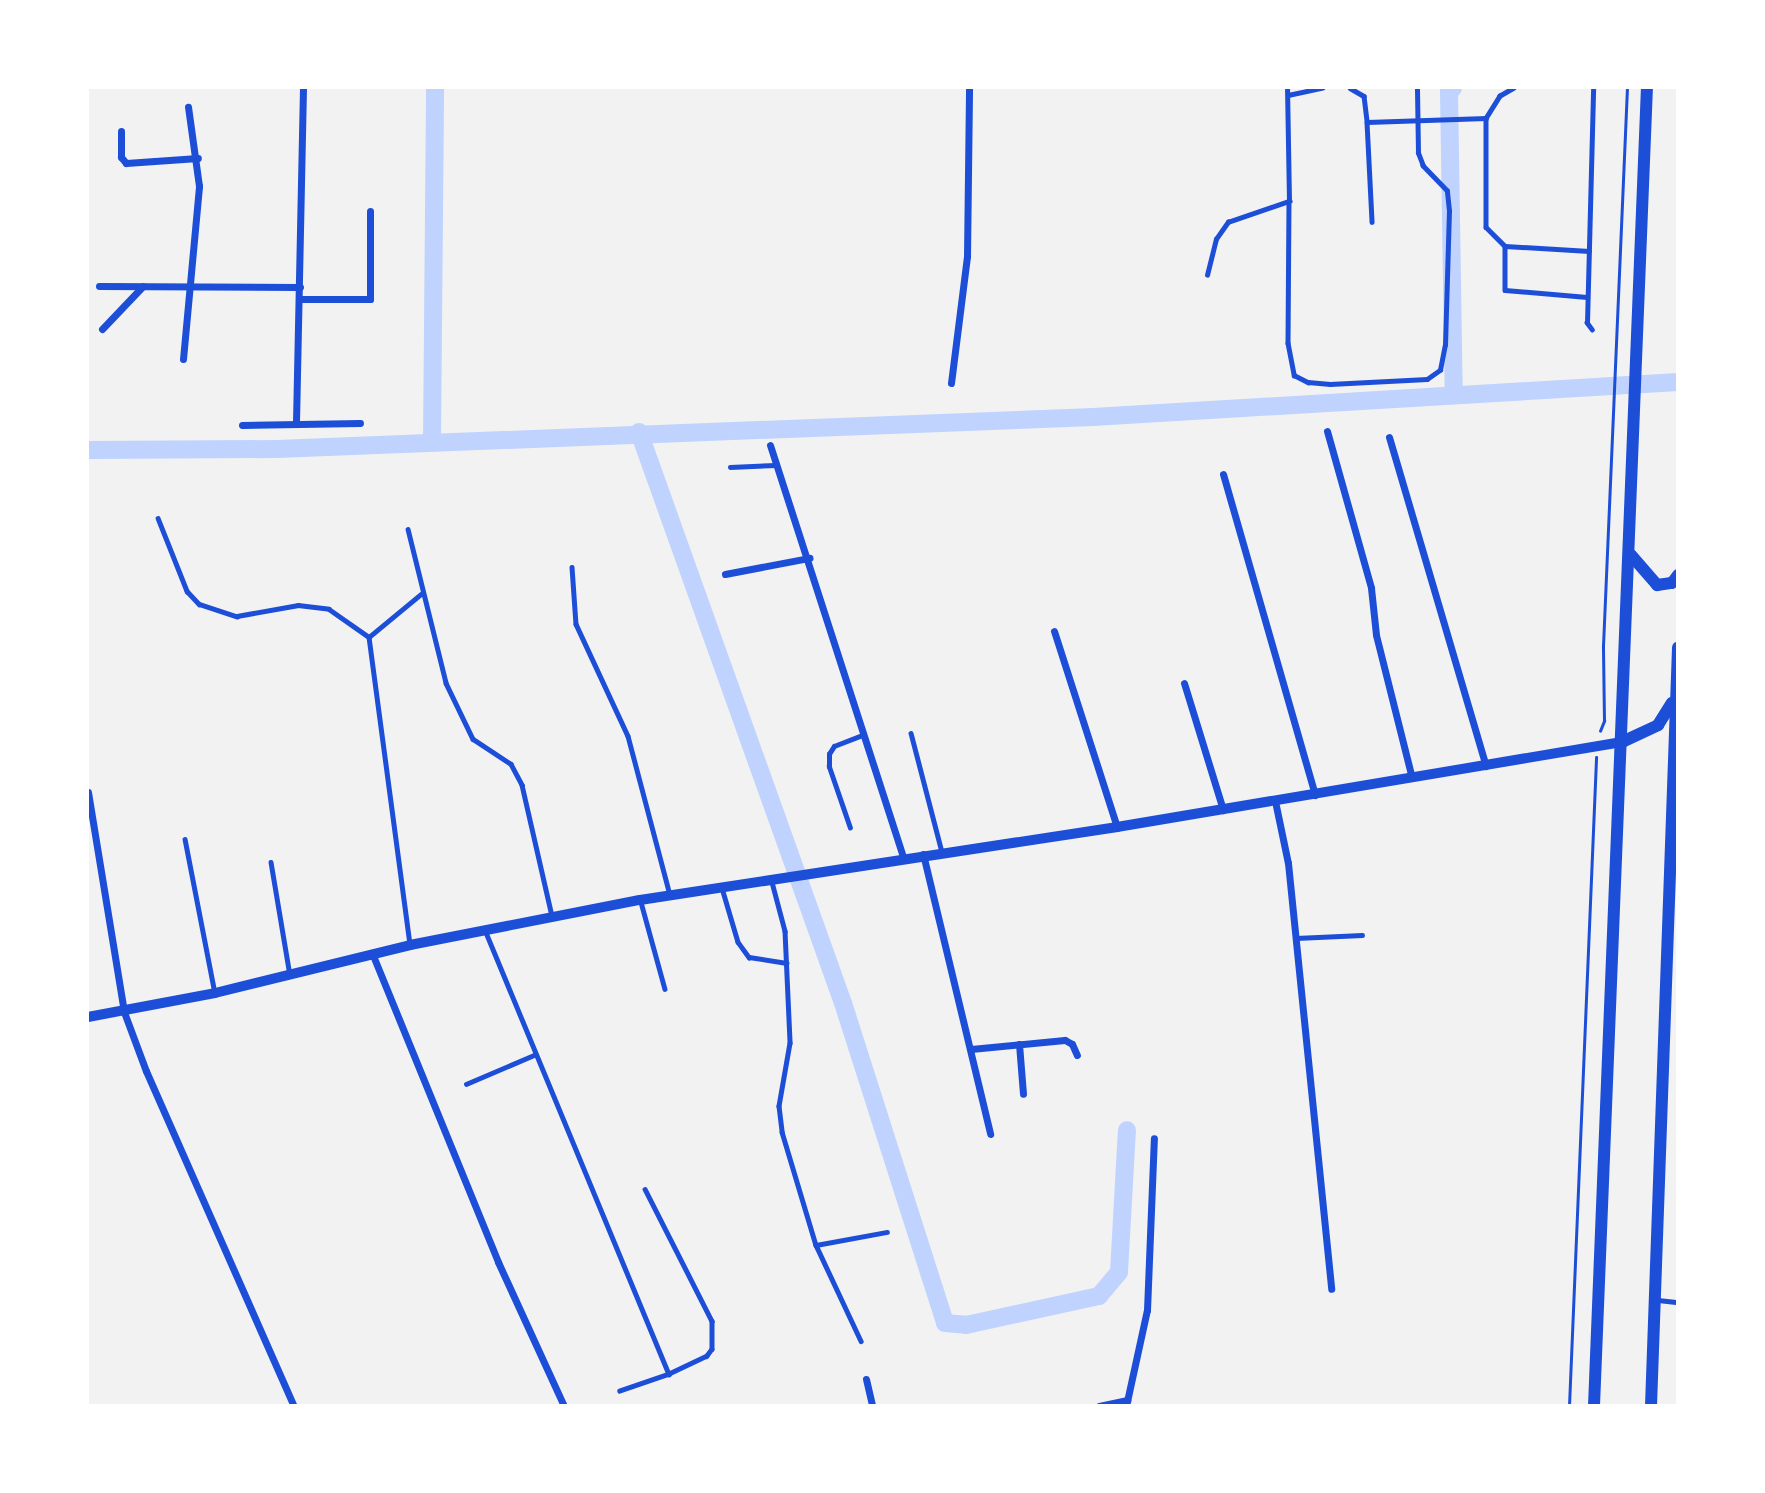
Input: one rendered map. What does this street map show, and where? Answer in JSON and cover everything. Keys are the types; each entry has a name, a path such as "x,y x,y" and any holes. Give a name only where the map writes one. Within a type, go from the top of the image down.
{"main road":[{"path":"1594,1405 1631,555 1647,88"},
{"path":"1631,555 1657,585 1672,583 1678,575"},
{"path":"1651,1405 1672,917 1674,696 1678,647"},
{"path":"1622,742 1658,725 1674,696"}],"street":[{"path":"296,422 303,88"},
{"path":"951,383 967,256 969,88"},
{"path":"183,359 198,158 188,107"},
{"path":"121,131 121,157 126,163 198,158"},
{"path":"299,299 370,299 370,211"},
{"path":"99,286 300,287"},
{"path":"103,329 143,286"},
{"path":"242,425 360,423"},
{"path":"1327,431 1371,588 1376,635 1412,778"},
{"path":"1390,437 1486,766"},
{"path":"771,446 903,857"},
{"path":"1223,474 1315,795"},
{"path":"725,574 809,558"},
{"path":"1054,631 1117,828"},
{"path":"1184,683 1223,810"},
{"path":"88,1017 124,1012 290,976 410,944 640,900 813,870 1117,828 1622,742"},
{"path":"88,792 124,1012 146,1071 295,1405"},
{"path":"1275,801 1289,863 1331,1289"},
{"path":"923,854 990,1135"},
{"path":"372,954 498,1262 564,1405"},
{"path":"971,1049 1065,1040 1072,1044 1077,1055"},
{"path":"1019,1044 1023,1094"},
{"path":"1099,1405 1127,1403 1147,1310 1154,1138"},
{"path":"866,1379 872,1405"}],"lane":[{"path":"1287,88 1288,343 1294,375 1308,383 1330,384 1427,379 1440,370 1444,359 1449,211 1447,191 1423,166 1417,120 1417,88"},
{"path":"1288,95 1322,88"},
{"path":"1350,88 1364,96 1372,222"},
{"path":"1514,88 1500,96 1486,118 1485,220 1505,246 1505,290 1587,297"},
{"path":"1592,88 1587,297 1587,323 1592,330"},
{"path":"1367,122 1486,118"},
{"path":"1207,275 1216,239 1228,222 1289,201"},
{"path":"1505,246 1589,251"},
{"path":"730,467 777,465"},
{"path":"158,518 187,591 199,604 237,616 299,605 330,608 369,637 410,944"},
{"path":"408,529 421,594 462,723 473,738 511,764 522,785 552,916"},
{"path":"572,567 576,624 628,736 670,895"},
{"path":"369,637 421,594"},
{"path":"911,733 942,852"},
{"path":"850,828 829,767 829,754 834,746 865,734"},
{"path":"185,839 215,993"},
{"path":"271,862 290,976"},
{"path":"771,878 785,931 787,963 790,1043 779,1106 782,1132 816,1244 861,1341"},
{"path":"721,886 738,943 748,957 787,963"},
{"path":"640,900 665,989"},
{"path":"485,929 534,1055 669,1374"},
{"path":"1296,938 1362,935"},
{"path":"466,1084 534,1055"},
{"path":"620,1391 669,1374 707,1356 712,1349 712,1321 645,1189"},
{"path":"816,1244 887,1232"},
{"path":"1654,1300 1678,1302"}],"path":[{"path":"1601,727 1627,88"},
{"path":"1569,1405 1594,768"}],"waterway":[{"path":"432,441 435,88"},
{"path":"1453,88 1449,91 1454,394"},
{"path":"88,450 277,449 1093,417 1678,382"},
{"path":"639,432 843,1003 945,1323 966,1325 1099,1296 1119,1272 1127,1130"}]}
